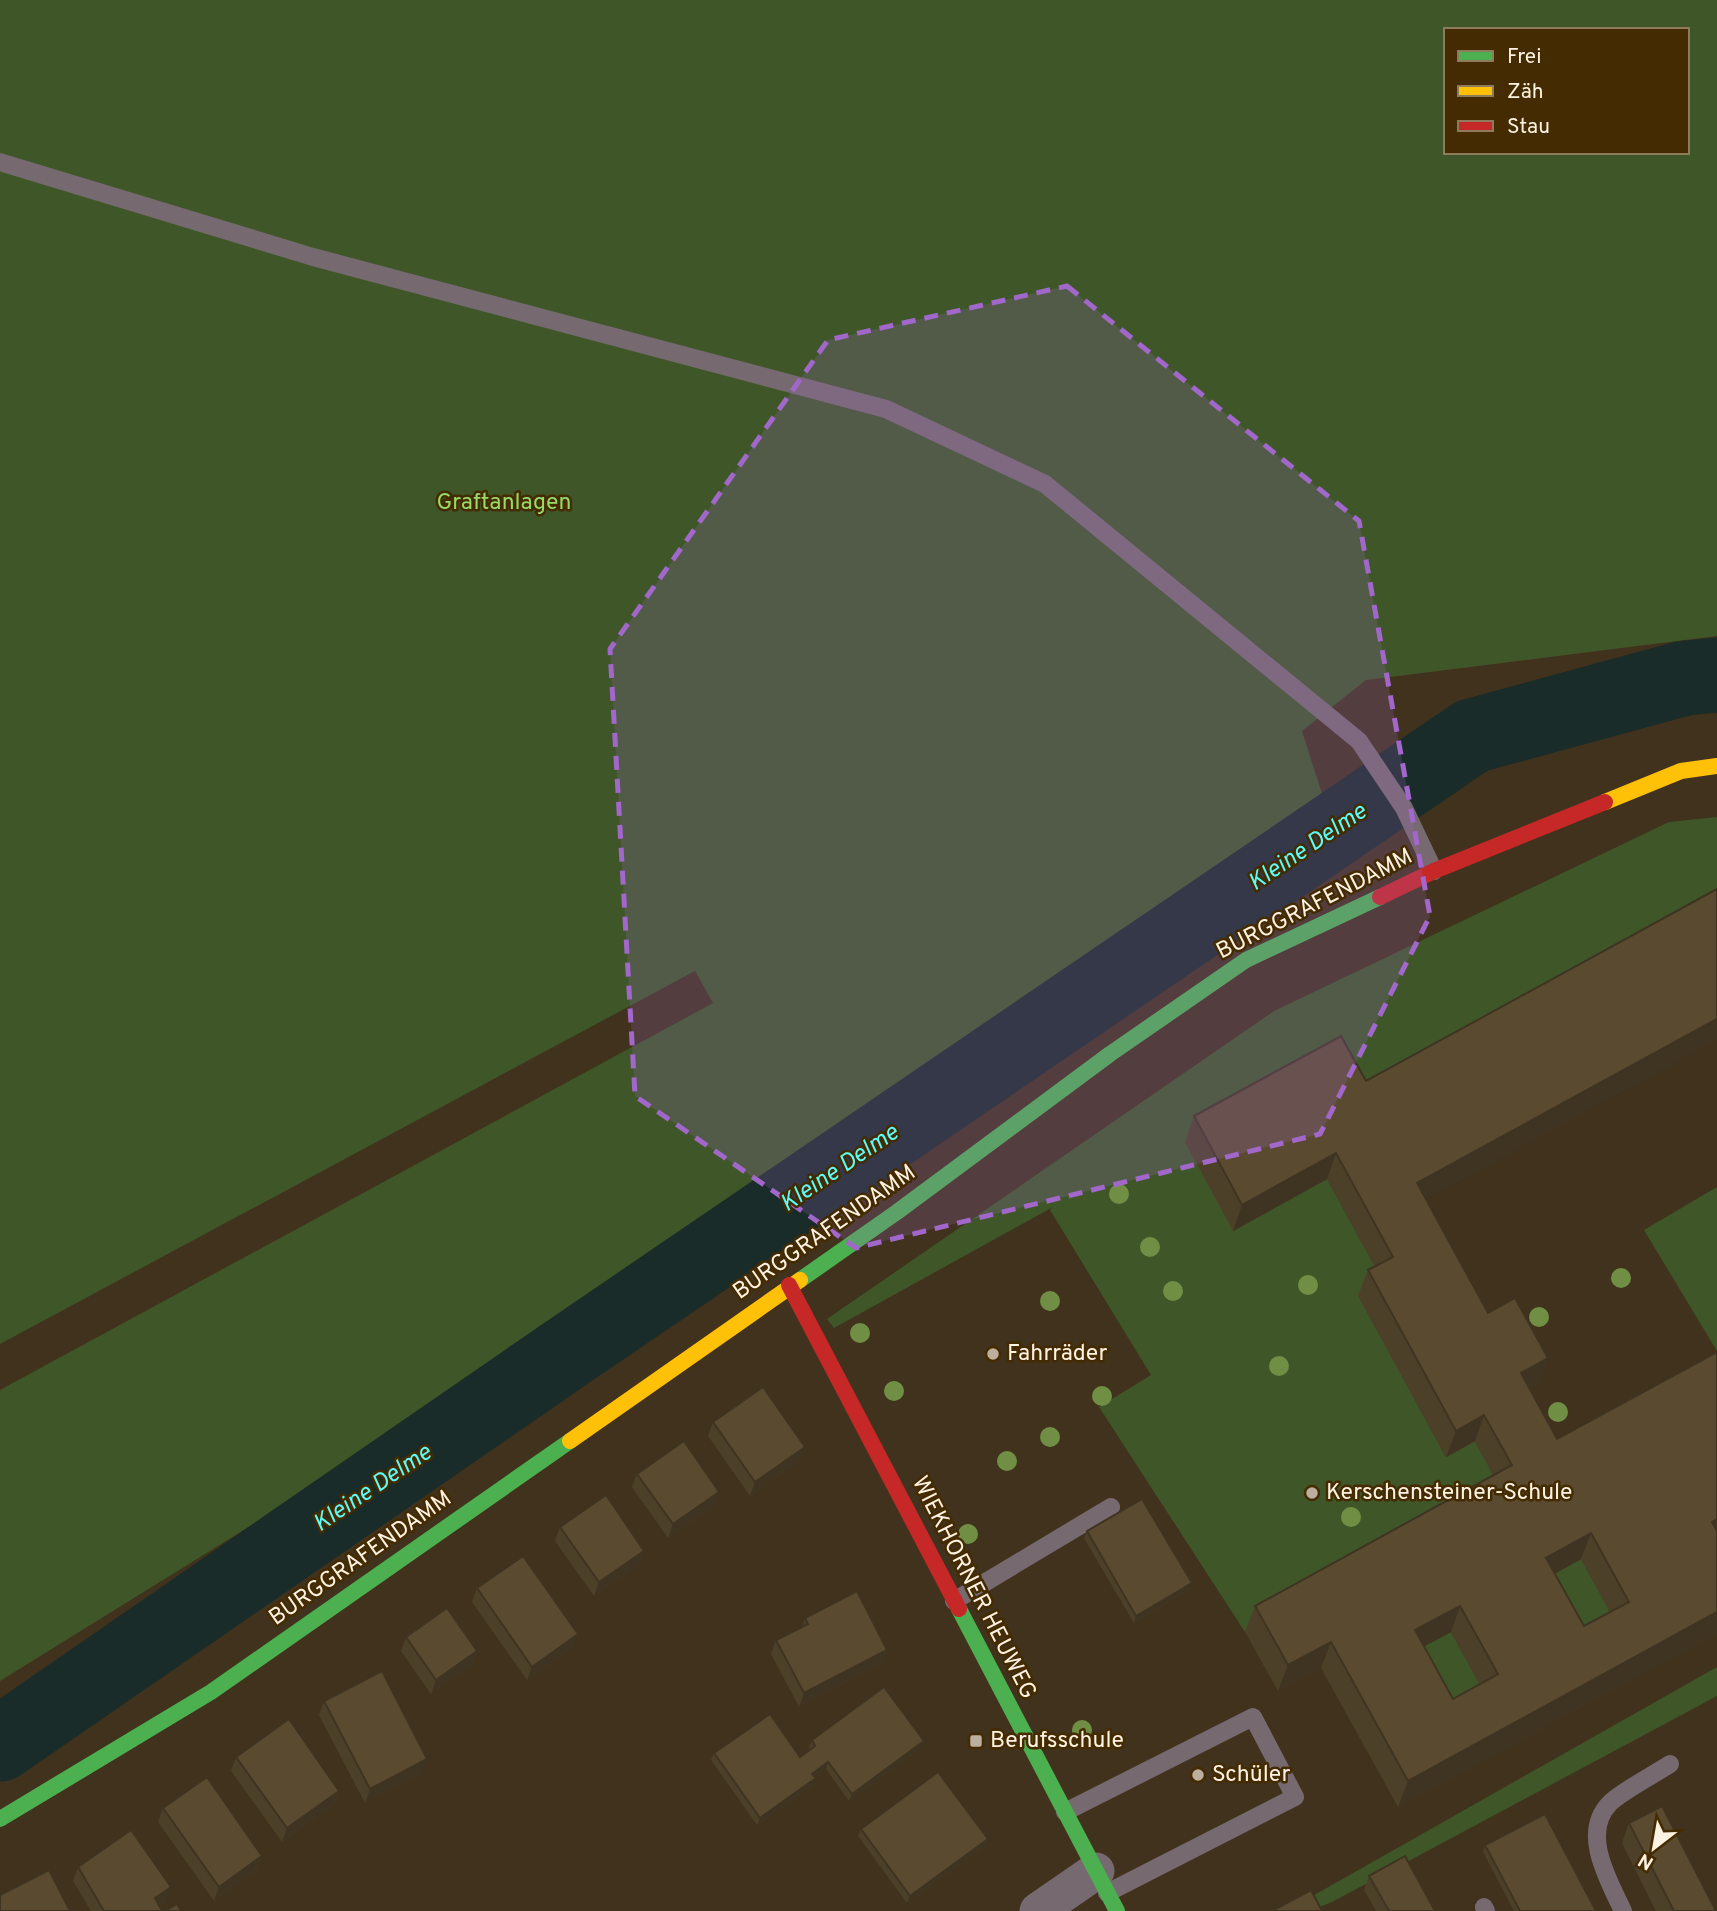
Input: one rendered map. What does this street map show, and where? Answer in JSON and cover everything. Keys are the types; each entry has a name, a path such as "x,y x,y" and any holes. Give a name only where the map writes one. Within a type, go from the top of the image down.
{"street":[{"name":"BURGGRAFENDAMM","path":"0,1819 211,1692 789,1285 897,1212 1110,1054 1246,960 1434,871 1681,771 1717,766"},
{"name":"WIEKHORNER HEUWEG","path":"789,1285 1117,1911"},
{"path":"1038,1911 1102,1882"}],"lane":[{"path":"0,162 313,257 886,409 1045,484 1359,741 1404,808 1434,871"},
{"path":"954,1601 1111,1507"},
{"path":"1065,1812 1253,1717 1295,1797 1102,1882"},
{"path":"1623,1911 1603,1869 1597,1831 1609,1803 1670,1764"}],"highlighted area":[{"path":"1067,286 1359,521 1430,916 1320,1134 856,1248 635,1096 610,649 828,340"}],"green space":[{"name":"Graftanlagen","path":"0,0 1717,0 1717,636 1366,680 1302,731 1327,809 998,1034 786,1194 0,1681 0,1390 713,1003 695,971 0,1344"},
{"path":"1717,817 1717,910 1233,1231 1327,1179 1384,1283 1359,1297 1446,1457 1475,1441 1502,1491 1245,1632 1099,1407 1151,1375 1050,1210 1053,1207 834,1328 827,1319 1274,1011 1669,822"},
{"path":"1717,1187 1717,1351 1644,1230"},
{"path":"1581,1559 1619,1628 1574,1652 1536,1584"},
{"path":"1451,1632 1489,1701 1444,1726 1406,1656"},
{"path":"1717,1667 1717,1696 1332,1902 1310,1911 1286,1911"}],"building":[{"path":"1717,889 1717,1019 1417,1183 1488,1313 1515,1298 1548,1358 1521,1373 1557,1439 1717,1352 1717,1519 1712,1522 1717,1531 1717,1612 1408,1781 1331,1642 1288,1665 1255,1606 1512,1465 1484,1415 1456,1431 1368,1270 1393,1257 1336,1153 1242,1205 1194,1116 1341,1036 1366,1081","holes":["1591,1533 1629,1602 1584,1626 1546,1558","1460,1606 1498,1674 1453,1699 1415,1630"]},
{"path":"763,1387 805,1447 755,1482 713,1422"},
{"path":"684,1441 719,1492 673,1524 637,1474"},
{"path":"606,1495 644,1551 599,1582 560,1527"},
{"path":"1142,1499 1192,1583 1136,1616 1087,1531"},
{"path":"523,1556 578,1634 532,1667 477,1588"},
{"path":"857,1591 887,1650 804,1693 776,1640 808,1624 805,1618"},
{"path":"447,1608 477,1651 436,1680 406,1637"},
{"path":"382,1671 427,1759 370,1789 324,1701"},
{"path":"884,1687 924,1741 852,1794 828,1762 812,1774 816,1778 760,1818 714,1753 770,1714 800,1757 815,1746 812,1740"},
{"path":"289,1719 339,1791 287,1828 236,1757"},
{"path":"938,1772 988,1839 910,1896 861,1829"},
{"path":"207,1777 262,1856 219,1887 163,1808"},
{"path":"1662,1806 1716,1911 1674,1911 1629,1823"},
{"path":"1545,1814 1596,1911 1520,1911 1485,1845"},
{"path":"131,1830 171,1887 155,1898 162,1911 104,1911 78,1867"},
{"path":"1405,1856 1435,1911 1389,1911 1369,1876"},
{"path":"49,1870 70,1911 0,1911 0,1895"},
{"path":"1311,1890 1322,1911 1272,1911"},
{"path":"177,1904 181,1911 165,1911"}],"waterway":[{"name":"Kleine Delme","path":"0,1744 565,1354 1472,736 1685,678 1717,675"}],"traffic: fast":[{"path":"800,1280 897,1212 1110,1054 1246,960 1380,897"},
{"path":"0,1819 211,1692 570,1441"},
{"path":"959,1609 1117,1911"}],"traffic: slow":[{"path":"1605,802 1681,771 1717,766"},
{"path":"570,1441 800,1280"}],"traffic: jam":[{"path":"1380,897 1434,871 1605,802"},
{"path":"789,1285 959,1609"}],"place":[{"name":"Fahrräder","path":"993,1354"},
{"name":"Kerschensteiner-Schule","path":"1312,1493"},
{"name":"Berufsschule","path":"976,1741"},
{"name":"Schüler","path":"1198,1775"}]}
